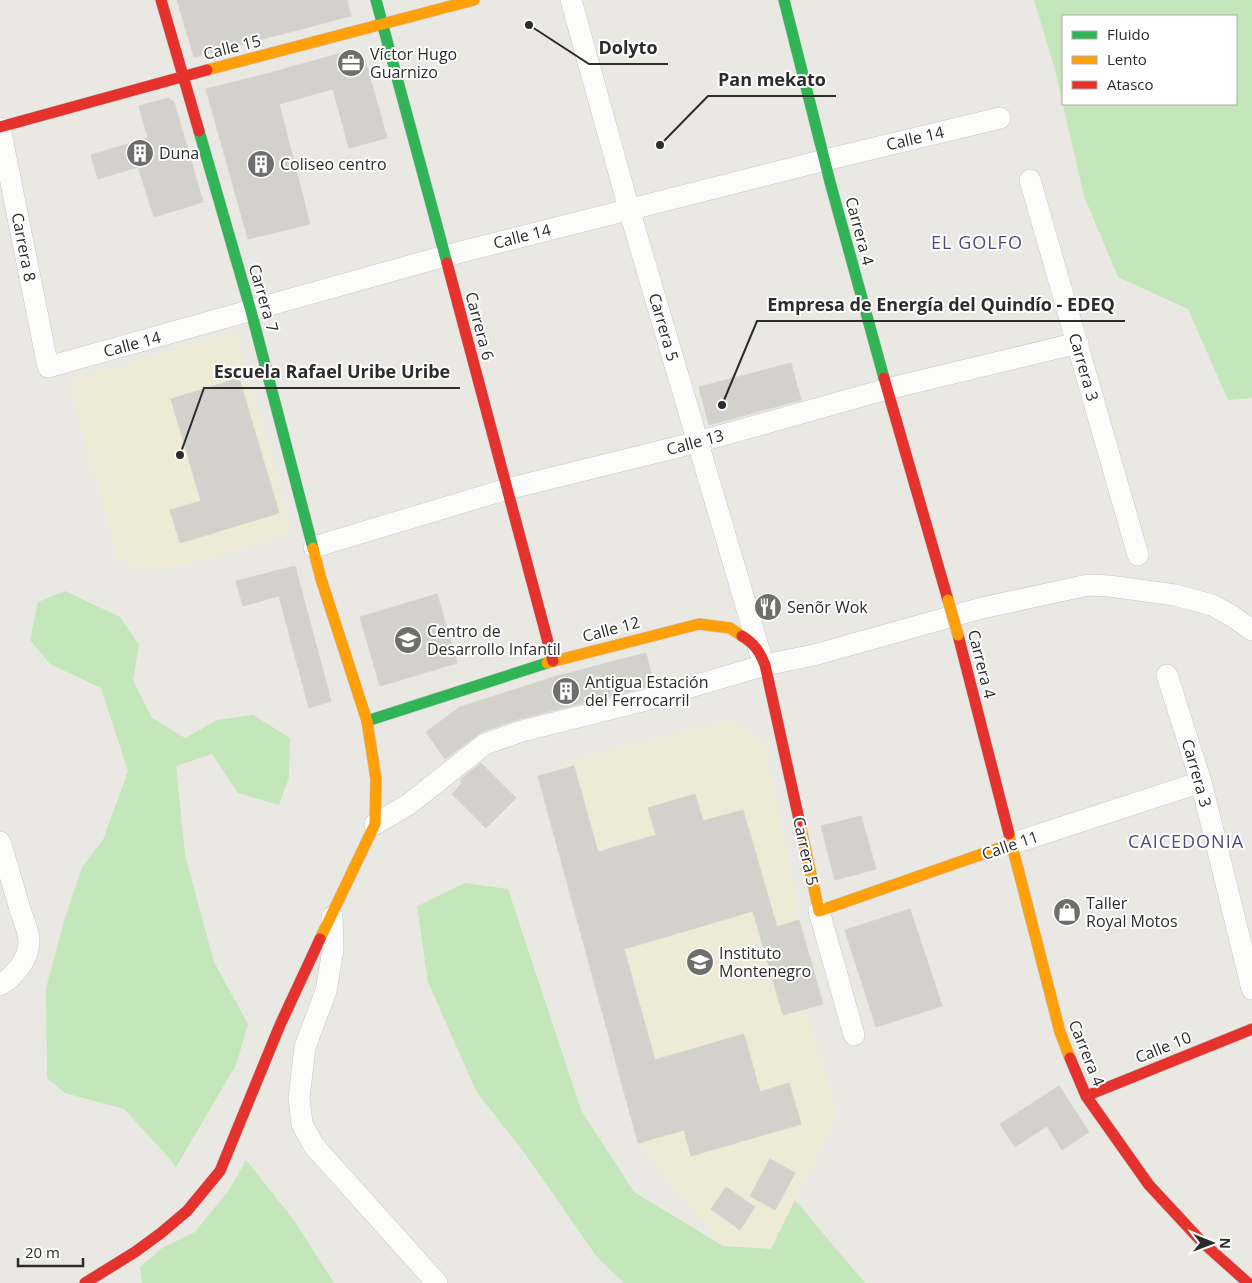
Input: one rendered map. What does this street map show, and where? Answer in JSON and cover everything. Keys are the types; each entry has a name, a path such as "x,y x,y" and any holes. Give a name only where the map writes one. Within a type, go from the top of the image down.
{"main road":[{"name":"Carrera 7","path":"161,0 252,311 321,579 367,720 376,779 375,824"},
{"name":"Carrera 6","path":"376,0 553,661"},
{"name":"Calle 15","path":"0,127 183,76 474,0"},
{"name":"Carrera 4","path":"784,0 824,160 887,389 958,635 1060,1032 1086,1096 1149,1185 1201,1241 1248,1283"},
{"name":"Calle 12","path":"367,720 553,661 699,624 730,628 750,641 763,659"},
{"name":"Carrera 5","path":"763,659 819,911"},
{"path":"85,1283 135,1252 187,1211 220,1171 280,1025 375,824"},
{"name":"Calle 11","path":"819,911 1011,844"},
{"name":"Calle 10","path":"1086,1096 1252,1029"}],"street":[{"name":"Carrera 5","path":"571,0 629,209 763,659"},
{"name":"Calle 14","path":"48,367 445,256 824,160 1000,118"},
{"name":"Carrera 8","path":"0,127 48,367"},
{"name":"Carrera 3","path":"1030,180 1138,555"},
{"name":"Calle 13","path":"314,547 507,489 698,442 887,389 1078,343"},
{"path":"375,824 409,804 485,744 522,731 646,700 763,659 814,654 982,608 1088,585 1109,586 1149,593 1176,595 1212,605 1252,630"},
{"name":"Carrera 3","path":"1167,675 1201,782 1252,989"},
{"name":"Calle 11","path":"1011,844 1201,782"},
{"path":"0,842 27,929 29,944 24,958 12,978 0,985"},
{"name":"Carrera 5","path":"819,911 854,1035"},
{"path":"331,914 333,950 326,991 305,1047 302,1066 299,1098 302,1124 314,1146 437,1283"}],"shaded area":[{"path":"236,331 291,528 285,536 167,569 137,568 117,558 69,382"},
{"name":"Instituto Montenegro","path":"727,721 763,740 797,897 795,908 823,1004 805,1009 837,1113 772,1249 723,1246 638,1143 538,776 575,759"}],"green space":[{"path":"1034,0 1252,0 1252,398 1228,400 1188,309 1118,277 1084,196 1063,105 1237,105 1237,15 1062,15 1062,101 1054,66"},
{"path":"65,591 120,617 139,645 133,680 152,718 185,738 217,720 253,715 290,738 289,777 279,805 238,793 212,754 176,766 185,855 214,962 248,1024 236,1065 176,1167 124,1109 65,1093 47,1078 46,988 65,918 82,867 103,840 128,771 101,688 50,664 30,640 38,602"},
{"path":"465,883 508,889 581,1110 634,1192 723,1246 771,1249 795,1200 865,1283 624,1283 597,1257 523,1151 476,1091 428,982 417,906"},
{"path":"246,1160 293,1219 334,1283 142,1283 140,1267 162,1248 195,1232 229,1190"}],"building":[{"path":"177,0 347,0 351,16 194,57"},
{"name":"Coliseo centro","path":"352,50 364,56 387,138 349,148 333,89 279,104 310,224 248,239 206,89"},
{"path":"168,98 174,102 203,202 154,217 138,167 98,179 91,155 148,138 139,106"},
{"path":"791,363 801,400 709,425 699,387"},
{"path":"239,378 279,513 180,543 170,510 201,501 171,399"},
{"path":"295,566 331,701 309,708 279,596 243,606 236,581"},
{"path":"437,594 457,663 380,686 360,617"},
{"name":"Antigua Estación del Ferrocarril","path":"646,653 654,685 519,719 481,732 445,759 426,732 460,707 557,676"},
{"path":"481,763 516,798 486,828 452,794 462,783 460,780"},
{"path":"574,766 598,852 656,835 648,808 695,794 703,821 743,810 777,927 799,920 823,1004 783,1015 753,911 624,949 655,1060 744,1034 760,1092 789,1083 801,1124 691,1156 684,1130 638,1143 538,776"},
{"path":"861,816 876,869 835,880 821,826"},
{"path":"910,909 942,1006 876,1027 845,930"},
{"path":"1059,1086 1089,1132 1062,1150 1047,1126 1015,1147 1000,1124"},
{"path":"770,1159 795,1173 775,1210 750,1196"},
{"path":"726,1187 755,1207 740,1230 711,1209"}],"traffic: fast":[{"path":"376,0 447,263"},
{"path":"784,0 830,182 884,378"},
{"path":"199,131 251,311 313,548"},
{"path":"367,721 547,663"}],"traffic: slow":[{"path":"207,70 474,0"},
{"path":"313,548 321,579 367,721 376,779 375,824 320,939"},
{"path":"948,600 958,635"},
{"path":"547,663 699,624 730,628 742,636"},
{"path":"800,824 819,911 1011,844"},
{"path":"1009,834 1060,1032 1070,1058"}],"traffic: jam":[{"path":"161,0 199,131"},
{"path":"0,127 207,70"},
{"path":"447,263 553,661"},
{"path":"884,378 948,600"},
{"path":"958,635 1009,834"},
{"path":"742,636 756,648 765,665 800,824"},
{"path":"85,1283 135,1252 161,1233 187,1211 220,1171 280,1025 320,939"},
{"path":"1086,1096 1252,1029"},
{"path":"1070,1058 1086,1096 1149,1185 1201,1241 1248,1283"}],"place":[{"name":"Dolyto","path":"529,25"},
{"name":"Víctor Hugo Guarnizo","path":"351,63"},
{"name":"Pan mekato","path":"660,145"},
{"name":"Duna","path":"140,153"},
{"name":"Coliseo centro","path":"261,164"},
{"name":"Empresa de Energía del Quindío - EDEQ","path":"722,405"},
{"name":"Escuela Rafael Uribe Uribe","path":"180,455"},
{"name":"Senõr Wok","path":"768,607"},
{"name":"Centro de Desarrollo Infantil","path":"408,640"},
{"name":"Antigua Estación del Ferrocarril","path":"566,691"},
{"name":"Taller Royal Motos","path":"1067,912"},
{"name":"Instituto Montenegro","path":"700,962"}],"district":[{"name":"EL GOLFO","path":"977,242"},
{"name":"CAICEDONIA","path":"1186,841"}]}
